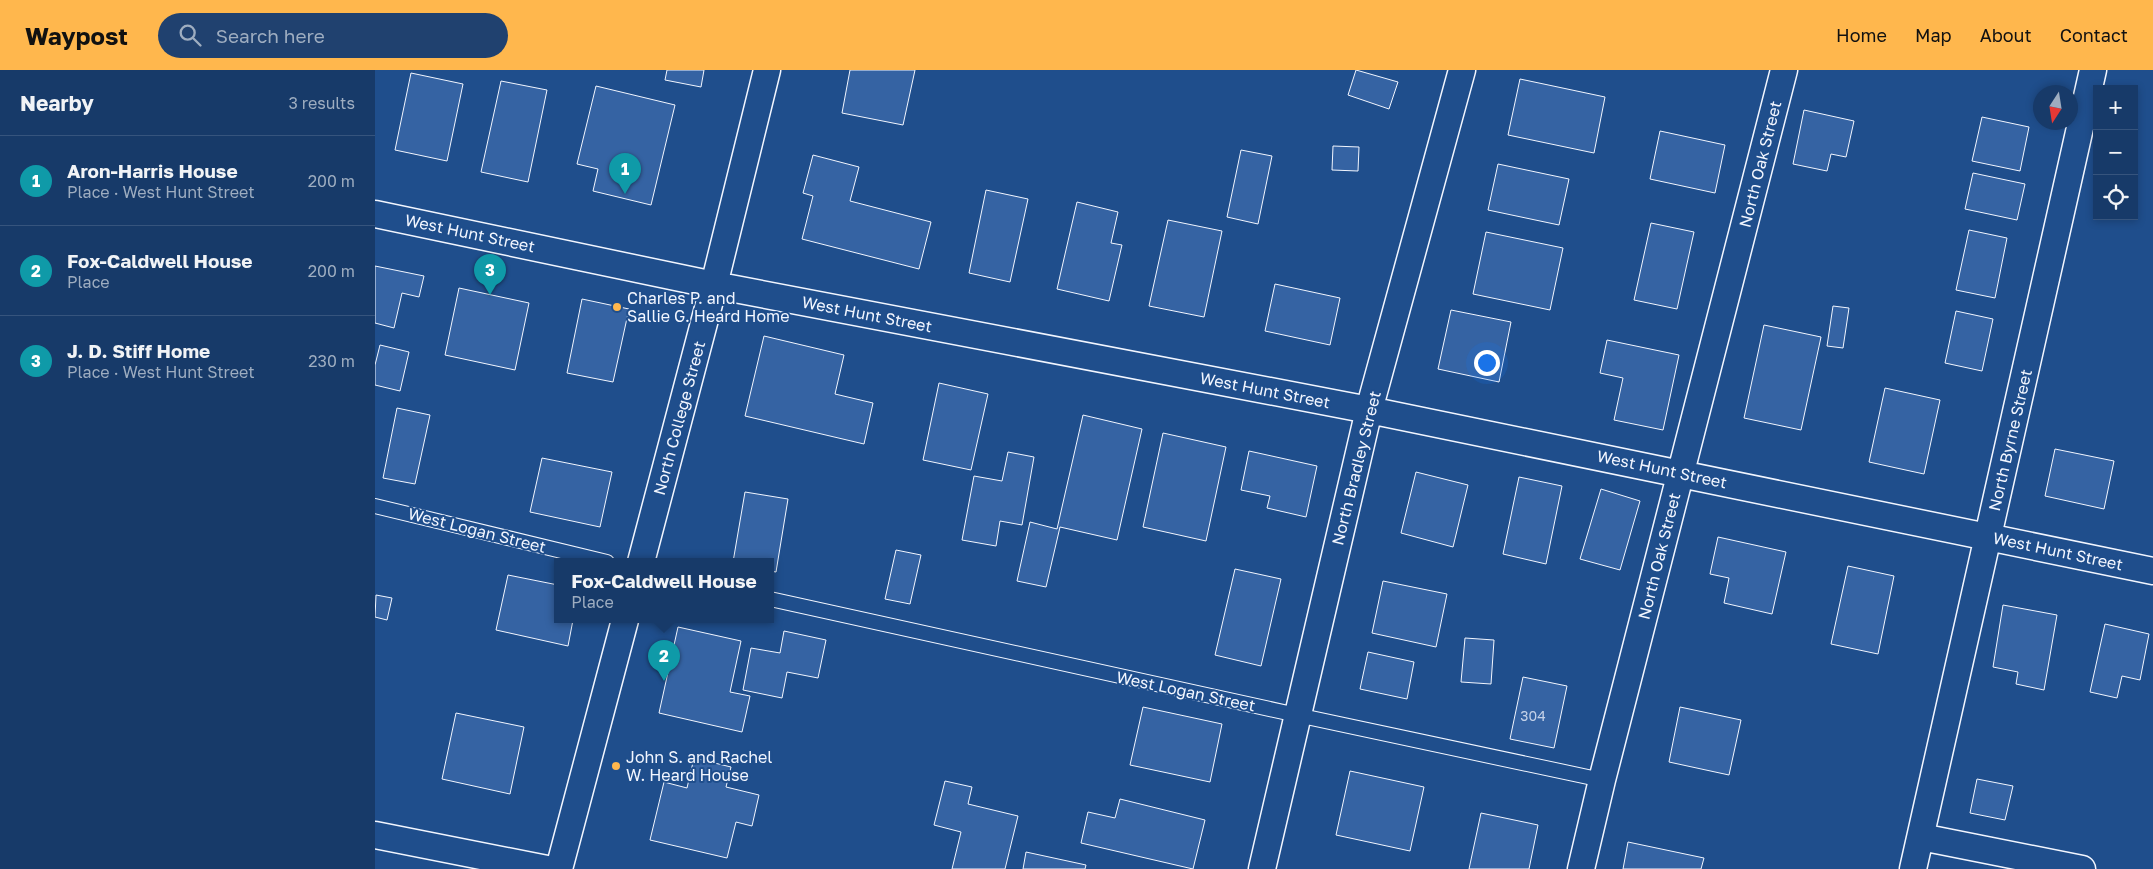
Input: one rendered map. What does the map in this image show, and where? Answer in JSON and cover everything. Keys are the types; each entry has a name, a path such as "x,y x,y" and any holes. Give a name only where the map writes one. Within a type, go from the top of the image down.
{"street":[{"name":"North College Street","path":"642,558 714,285 767,70"},
{"name":"North Bradley Street","path":"1262,869 1369,410 1462,70"},
{"name":"North Oak Street","path":"1581,869 1680,473 1784,70"},
{"name":"North Byrne Street","path":"1913,869 2093,70"},
{"name":"West Hunt Street","path":"375,214 714,285 1369,410 2153,571"},
{"path":"559,869 624,623"},
{"path":"375,835 547,869"},
{"path":"1921,838 2082,869"}],"lane":[{"name":"West Logan Street","path":"375,506 590,558"},
{"name":"West Logan Street","path":"774,600 1603,780"}],"building":[{"path":"667,70 704,70 701,87 665,80"},
{"path":"850,70 915,70 903,125 842,113"},
{"path":"1356,70 1398,82 1389,109 1348,95"},
{"path":"411,73 463,84 447,161 395,150"},
{"path":"1520,79 1605,97 1594,153 1508,135"},
{"path":"501,81 547,90 528,182 481,172"},
{"path":"596,86 675,105 651,205 593,191 598,169 577,164"},
{"path":"1804,110 1854,121 1846,157 1831,154 1827,171 1793,164"},
{"path":"1982,117 2029,127 2020,171 1972,161"},
{"path":"1660,131 1725,145 1715,193 1650,179"},
{"path":"1333,146 1359,147 1358,171 1332,170"},
{"path":"1241,150 1272,156 1258,224 1227,217"},
{"path":"813,155 859,167 850,201 931,222 919,269 802,239 813,196 803,193"},
{"path":"1498,164 1569,179 1559,225 1488,210"},
{"path":"1973,173 2025,184 2017,220 1965,209"},
{"path":"986,190 1028,199 1010,282 969,273"},
{"path":"1077,202 1118,212 1111,243 1122,245 1109,301 1057,289"},
{"path":"1168,220 1222,231 1204,317 1149,306"},
{"path":"1651,223 1694,232 1677,309 1634,300"},
{"path":"1969,230 2007,238 1995,298 1956,290"},
{"path":"1486,232 1563,248 1550,310 1473,294"},
{"path":"375,266 424,276 419,297 402,293 394,328 375,323"},
{"path":"1275,284 1340,298 1330,345 1265,331"},
{"path":"459,288 529,303 515,370 445,355"},
{"path":"582,299 629,309 613,382 567,373"},
{"path":"1833,306 1849,308 1843,348 1827,346"},
{"path":"1451,310 1511,322 1499,382 1438,369"},
{"path":"1956,311 1993,319 1982,371 1945,363"},
{"path":"1764,325 1821,337 1801,430 1744,418"},
{"path":"764,336 844,355 835,394 873,403 864,444 745,416"},
{"path":"1607,340 1679,355 1663,430 1614,420 1623,378 1600,373"},
{"path":"380,345 409,352 400,391 375,385 375,365"},
{"path":"939,383 988,394 971,470 923,460"},
{"path":"1885,388 1940,400 1924,474 1869,462"},
{"path":"397,408 430,415 415,484 383,478"},
{"path":"1083,415 1142,429 1117,540 1060,527 1046,587 1017,581 1030,522 1057,529"},
{"path":"1163,433 1226,447 1206,541 1143,527"},
{"path":"2055,449 2114,461 2104,509 2045,496"},
{"path":"1249,451 1317,466 1306,517 1267,508 1270,496 1241,490"},
{"path":"1008,452 1034,457 1022,525 1000,521 996,546 962,540 974,476 1002,481"},
{"path":"542,458 612,472 600,527 530,512"},
{"path":"1416,472 1468,485 1453,547 1401,533"},
{"path":"1519,477 1562,486 1546,564 1503,554"},
{"path":"1601,489 1640,501 1620,570 1580,559"},
{"path":"745,492 788,499 776,572 774,572 774,558 734,558"},
{"path":"1718,537 1786,552 1772,614 1724,603 1729,578 1710,574"},
{"path":"896,550 921,555 910,604 885,599"},
{"path":"1848,566 1894,576 1878,654 1831,644"},
{"path":"1235,569 1281,579 1261,666 1215,655"},
{"path":"508,575 554,584 554,623 572,623 568,646 496,630"},
{"path":"1383,581 1447,594 1436,647 1372,633"},
{"path":"376,595 392,598 387,620 375,617"},
{"path":"2003,605 2057,615 2044,690 2016,684 2018,672 1993,667"},
{"path":"2105,624 2149,634 2140,680 2122,676 2117,698 2090,692"},
{"path":"678,627 741,641 730,692 750,696 742,732 659,713"},
{"path":"784,631 826,640 818,678 787,672 782,698 743,690 751,648 780,653"},
{"path":"1465,638 1494,640 1491,684 1461,682"},
{"path":"1368,652 1414,662 1407,699 1360,689"},
{"path":"1523,677 1567,686 1554,748 1510,739"},
{"path":"1143,707 1222,724 1210,782 1130,765"},
{"path":"1680,707 1741,720 1729,775 1669,762"},
{"path":"456,713 524,727 510,794 442,779"},
{"path":"694,758 731,767 726,787 759,795 752,826 736,822 727,858 650,840 664,782 687,788"},
{"path":"1350,771 1424,787 1410,851 1336,835"},
{"path":"1977,779 2013,786 2005,820 1970,813"},
{"path":"945,781 972,787 968,804 1018,816 1005,869 952,869 961,832 934,825"},
{"path":"1120,799 1205,820 1193,869 1081,843 1088,812 1115,818"},
{"path":"1481,813 1538,825 1529,869 1469,869"},
{"path":"1628,842 1704,858 1701,869 1623,869"},
{"path":"1026,852 1086,865 1085,869 1023,869"}],"place":[{"name":"Aron-Harris House","path":"625,194"},
{"name":"J. D. Stiff Home","path":"490,295"},
{"name":"Charles P. and Sallie G. Heard Home","path":"617,307"},
{"name":"Fox-Caldwell House","path":"664,681"},
{"name":"John S. and Rachel W. Heard House","path":"616,766"}]}
